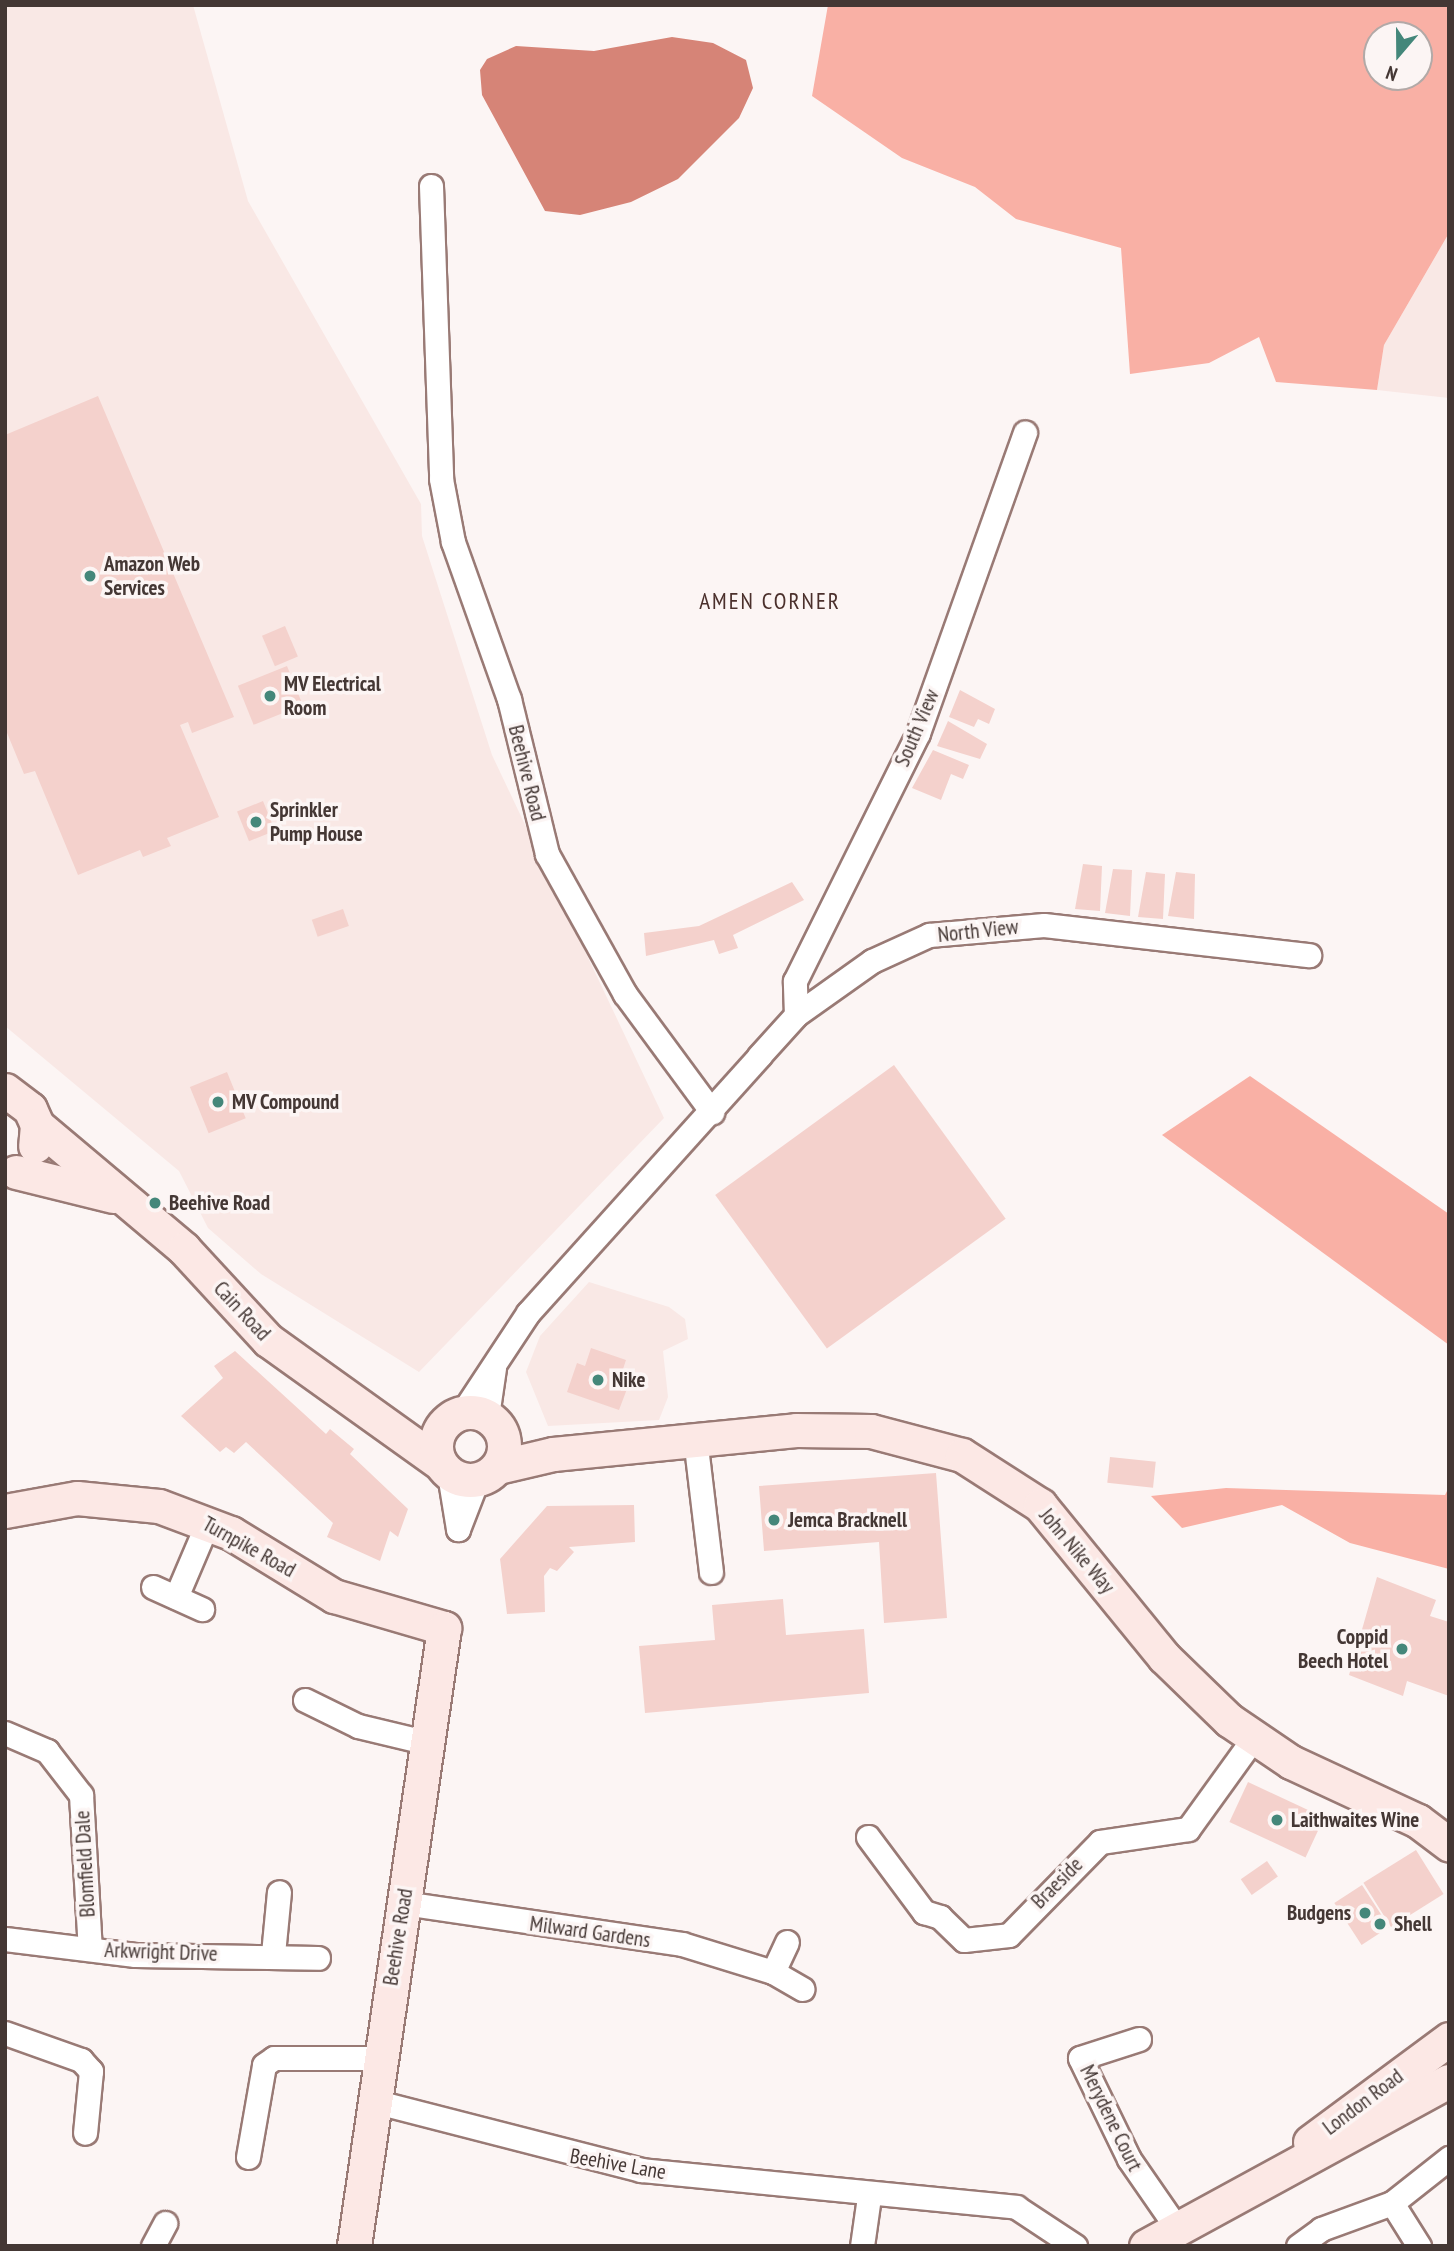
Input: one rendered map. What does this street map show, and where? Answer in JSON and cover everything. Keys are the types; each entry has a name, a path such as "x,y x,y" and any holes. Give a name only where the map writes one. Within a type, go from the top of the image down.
{"street":[{"name":"Beehive Road","path":"431,186 438,242 441,479 453,542 509,699 547,854 625,994 712,1112"},
{"name":"South View","path":"796,1015 796,981 918,733 1025,432"},
{"name":"North View","path":"712,1112 796,1015 903,945 960,930 1044,925 1309,955"},
{"name":"Cain Road","path":"5,1090 20,1098 37,1125 184,1249 268,1340 365,1409 466,1471"},
{"path":"466,1471 474,1421 495,1364 528,1313 712,1112"},
{"path":"10,1174 32,1153 37,1125"},
{"name":"Cain Road","path":"10,1174 83,1184 128,1202"},
{"name":"Cain Road","path":"365,1409 474,1421"},
{"path":"466,1471 436,1442 474,1421"},
{"name":"John Nike Way","path":"474,1421 553,1454"},
{"name":"John Nike Way","path":"466,1471 553,1454 695,1438 871,1431 962,1455 1040,1505 1164,1657 1253,1738 1418,1821 1449,1844"},
{"path":"695,1438 711,1572"},
{"name":"Turnpike Road","path":"5,1511 118,1499 208,1522 334,1596 444,1628"},
{"path":"176,1597 208,1522"},
{"path":"153,1587 202,1609"},
{"name":"Beehive Road","path":"354,2246 379,2058 429,1743 444,1628"},
{"path":"305,1700 358,1726 429,1743"},
{"name":"Blomfield Dale","path":"5,1733 47,1751 81,1795 90,1949"},
{"name":"Braeside","path":"868,1838 924,1912 940,1917 964,1940 1009,1935 1100,1842 1188,1829 1253,1738"},
{"path":"273,1954 279,1892"},
{"name":"Milward Gardens","path":"404,1903 682,1944 773,1972 802,1989"},
{"name":"Arkwright Drive","path":"5,1939 90,1949 273,1954 318,1958"},
{"path":"773,1972 788,1942"},
{"path":"5,2033 81,2060 91,2071 85,2133"},
{"name":"Merydene Court","path":"1139,2039 1080,2058 1129,2159 1176,2227"},
{"name":"London Road","path":"1279,2168 1449,2039"},
{"path":"248,2157 264,2065 274,2058 379,2058"},
{"name":"London Road","path":"1146,2246 1279,2168 1449,2081"},
{"name":"Beehive Lane","path":"373,2101 641,2170 869,2197 1016,2207 1061,2242"},
{"path":"1298,2246 1321,2229 1392,2203 1449,2158"},
{"path":"862,2246 869,2197"},
{"path":"1392,2203 1419,2246"},
{"path":"153,2246 165,2223"}],"shaded area":[{"path":"5,5 193,5 248,201 421,504 422,536 492,755 664,1118 419,1372 261,1274 208,1228 179,1171 5,1026"},
{"path":"828,5 1449,5 1449,233 1384,345 1377,390 1276,382 1259,337 1209,363 1130,374 1121,248 1016,219 975,187 902,158 812,96"},
{"path":"672,37 713,43 746,60 753,88 739,118 678,179 631,202 580,215 545,211 482,95 480,70 487,59 516,46 594,51"},
{"path":"1449,233 1449,398 1377,390 1384,345"},
{"path":"1250,1076 1449,1214 1449,1345 1162,1135"},
{"path":"589,1282 669,1307 685,1319 688,1339 663,1351 668,1397 659,1420 548,1426 526,1372 540,1336"},
{"path":"1449,1487 1449,1569 1350,1543 1282,1505 1182,1528 1151,1496 1226,1488 1445,1495"}],"building":[{"name":"Amazon Web Services","path":"98,396 234,717 192,733 188,722 180,725 219,817 167,838 171,846 143,857 140,850 78,875 35,771 24,774 5,728 5,435"},
{"path":"285,626 298,656 275,666 262,636"},
{"name":"MV Electrical Room","path":"287,666 303,705 254,725 238,686"},
{"path":"960,690 995,709 989,724 978,719 974,727 949,717"},
{"path":"948,721 987,744 980,759 937,746"},
{"path":"933,750 969,765 963,779 951,774 941,800 912,788"},
{"name":"Sprinkler Pump House","path":"263,801 275,831 249,841 237,811"},
{"path":"1083,864 1102,866 1100,911 1075,909"},
{"path":"1113,869 1132,870 1130,916 1105,913"},
{"path":"1146,872 1165,874 1163,919 1138,917"},
{"path":"1176,872 1195,874 1194,919 1168,916"},
{"path":"792,882 804,900 733,935 738,948 719,954 714,940 646,956 644,933 699,926"},
{"path":"343,909 349,926 318,937 312,920"},
{"path":"894,1065 1006,1219 827,1349 715,1195"},
{"name":"MV Compound","path":"227,1072 246,1118 209,1133 190,1087"},
{"name":"Nike","path":"591,1348 626,1360 620,1378 630,1381 619,1410 567,1392 577,1363 585,1366"},
{"path":"235,1351 326,1434 330,1429 354,1449 350,1454 408,1509 398,1537 390,1531 380,1561 327,1537 333,1523 246,1442 234,1453 226,1447 220,1452 181,1416 223,1378 214,1366"},
{"path":"1110,1457 1156,1462 1153,1488 1107,1483"},
{"path":"936,1473 947,1618 884,1623 879,1542 764,1551 759,1486"},
{"path":"634,1505 635,1542 569,1547 574,1552 557,1571 550,1568 544,1576 545,1612 507,1614 500,1559 547,1506"},
{"name":"Coppid Beech Hotel","path":"1377,1577 1436,1600 1430,1616 1449,1622 1449,1696 1407,1681 1403,1696 1349,1675"},
{"path":"783,1599 786,1635 864,1629 869,1693 645,1713 639,1646 715,1640 712,1605"},
{"name":"Laithwaites Wine","path":"1248,1782 1324,1817 1306,1857 1229,1822"},
{"path":"1416,1850 1444,1894 1391,1927 1363,1883"},
{"path":"1267,1861 1278,1877 1252,1895 1241,1879"},
{"path":"1362,1885 1389,1927 1362,1945 1334,1903"}],"place":[{"name":"Amazon Web Services","path":"90,576"},
{"name":"MV Electrical Room","path":"270,696"},
{"name":"Sprinkler Pump House","path":"256,822"},
{"name":"MV Compound","path":"218,1102"},
{"name":"Beehive Road","path":"155,1203"},
{"name":"Nike","path":"598,1380"},
{"name":"Jemca Bracknell","path":"774,1520"},
{"name":"Coppid Beech Hotel","path":"1402,1649"},
{"name":"Laithwaites Wine","path":"1277,1820"},
{"name":"Budgens","path":"1365,1913"},
{"name":"Shell","path":"1380,1924"}],"district":[{"name":"AMEN CORNER","path":"770,601"}]}
